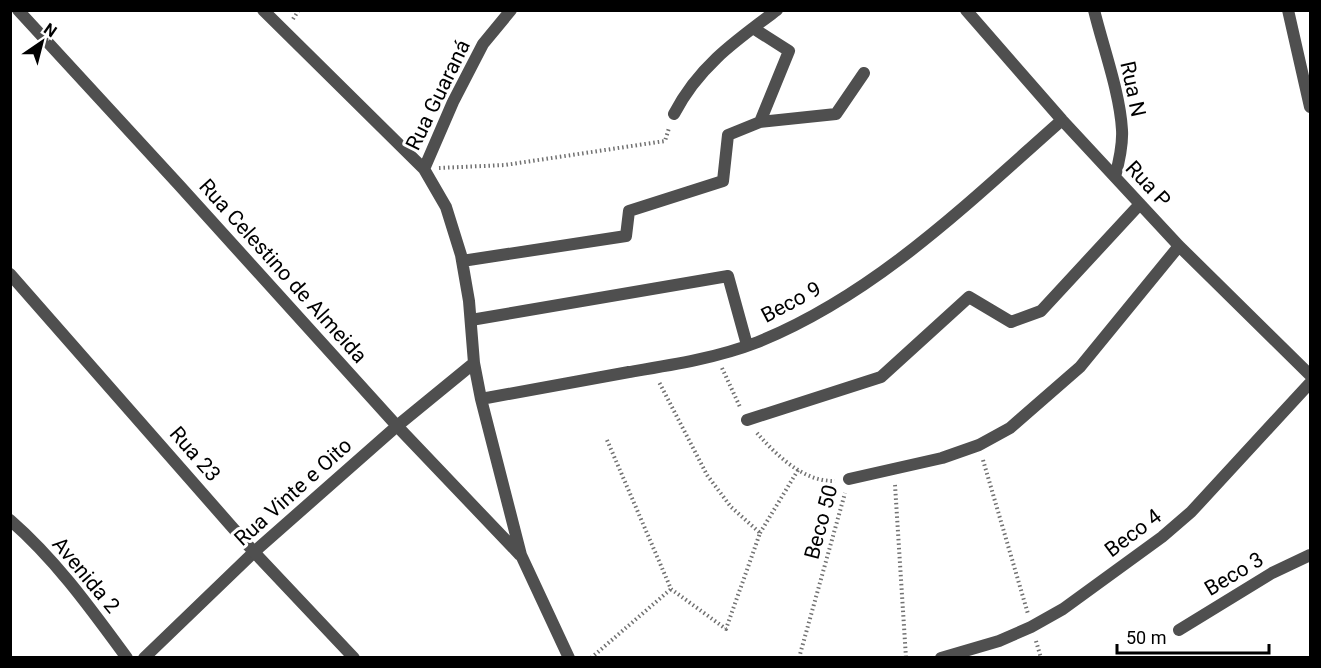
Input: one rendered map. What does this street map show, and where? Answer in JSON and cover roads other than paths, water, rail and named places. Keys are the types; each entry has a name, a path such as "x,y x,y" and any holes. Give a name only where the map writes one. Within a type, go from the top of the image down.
{"street":[{"name":"Rua Celestino de Almeida","path":"18,10 179,184 397,426 521,555"},
{"path":"262,10 423,169 446,207 462,261 471,320 474,363 481,399 521,555 568,657"},
{"name":"Rua Guaraná","path":"423,169 453,102 483,44 510,10"},
{"path":"674,114 697,77 724,50 777,10"},
{"name":"Rua P","path":"966,10 1062,120 1179,246 1311,375"},
{"name":"Rua N","path":"1094,10 1120,120 1121,154 1115,177"},
{"path":"1288,10 1311,107"},
{"path":"753,28 789,51 760,122"},
{"path":"462,261 626,236 629,211 723,181 728,135 760,122 836,114 864,73"},
{"name":"Beco 9","path":"481,399 716,355 747,345 798,323 839,299 920,245 1062,120"},
{"path":"747,420 881,377 969,297 1011,322 1041,311 1140,204"},
{"path":"849,479 942,458 979,445 1010,428 1080,367 1179,246"},
{"name":"Rua 23","path":"10,273 254,552 354,657"},
{"path":"471,320 728,276 747,345"},
{"name":"Rua Vinte e Oito","path":"144,657 254,552 397,426 474,363"},
{"name":"Beco 4","path":"940,657 999,641 1031,627 1063,609 1162,537 1191,512 1311,383"},
{"name":"Avenida 2","path":"10,520 51,560 127,657"},
{"name":"Beco 3","path":"1179,630 1272,573 1311,555"}]}
